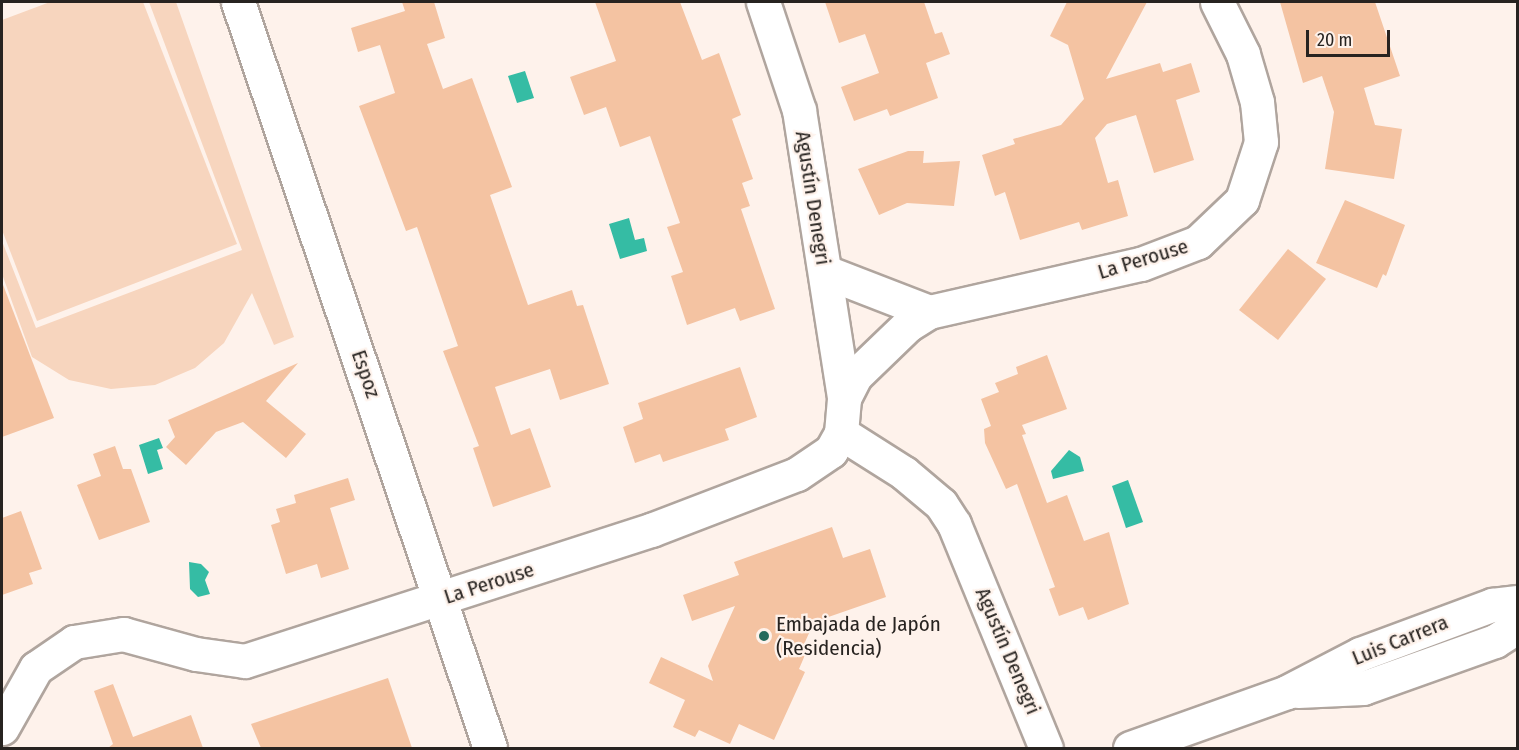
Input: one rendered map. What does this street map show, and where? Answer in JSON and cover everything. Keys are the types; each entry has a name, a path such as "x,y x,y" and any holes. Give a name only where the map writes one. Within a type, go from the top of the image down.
{"street":[{"name":"Espoz","path":"238,2 442,598 489,745"},
{"name":"Agustín Denegri","path":"763,2 799,110 844,398"},
{"name":"La Perouse","path":"2,728 36,668 74,642 123,634 196,654 245,661 651,530 797,474 816,464 841,434 844,398 855,376 874,355 929,312 1141,264 1198,242 1230,216 1254,172 1261,122 1243,54 1217,2"},
{"path":"826,272 929,312"},
{"name":"Agustín Denegri","path":"841,434 904,473 940,504 954,524 1047,748"},
{"name":"Luis Carrera","path":"1130,748 1176,740 1287,692 1360,654 1492,605 1518,602"},
{"name":"Luis Carrera","path":"1287,692 1363,688 1495,641 1518,626"}],"shaded area":[{"path":"50,2 143,2 237,244 37,321 2,230 2,20"},
{"path":"149,2 176,2 294,337 274,345 252,293 224,343 195,368 155,385 111,389 69,380 32,357 2,274 2,241 36,328 242,250"},
{"path":"525,71 534,98 517,103 508,76"},
{"path":"629,218 635,240 644,238 647,251 620,259 609,224"},
{"path":"159,438 163,448 157,450 163,469 148,474 139,445"},
{"path":"1069,450 1080,457 1084,471 1053,479 1051,471"},
{"path":"1128,480 1143,522 1126,528 1112,486"},
{"path":"189,562 201,564 209,572 205,580 210,594 198,597 190,589"}],"building":[{"path":"402,2 434,2 445,38 427,44 443,89 472,78 512,187 490,195 528,305 572,290 577,306 583,305 609,384 560,400 550,369 495,387 511,435 530,428 551,487 493,507 473,448 479,446 443,351 458,346 417,227 406,231 359,106 395,93 380,45 358,52 351,28 405,11"},
{"path":"595,2 680,2 702,60 719,53 741,115 732,119 753,179 742,183 750,206 741,209 775,309 740,321 735,308 687,325 671,276 683,272 667,227 680,223 650,136 620,147 606,107 584,115 570,77 616,61"},
{"path":"825,2 924,2 935,34 942,32 950,54 926,63 938,98 890,116 887,109 854,121 841,87 879,73 865,34 839,43"},
{"path":"1067,2 1147,2 1106,79 1160,63 1163,72 1191,63 1200,92 1176,100 1194,160 1154,173 1136,115 1107,124 1095,138 1108,183 1118,180 1128,216 1082,230 1079,222 1020,240 1005,192 995,196 982,155 1015,144 1013,139 1061,125 1084,99 1068,45 1050,36"},
{"path":"1280,2 1375,2 1400,76 1364,88 1375,125 1402,129 1394,179 1325,169 1334,112 1322,76 1303,83"},
{"path":"908,151 924,151 923,163 960,161 954,206 907,203 879,215 858,169"},
{"path":"1345,200 1405,225 1386,276 1383,274 1377,288 1316,263"},
{"path":"1288,249 1326,279 1278,340 1239,310"},
{"path":"2,282 54,418 2,437"},
{"path":"1047,355 1067,409 1022,425 1026,434 1022,435 1047,503 1067,495 1084,541 1109,532 1129,604 1088,620 1083,607 1059,616 1049,589 1055,587 1017,484 1006,489 985,443 984,429 991,426 981,399 999,392 995,383 1018,374 1016,367"},
{"path":"298,363 266,401 306,434 286,458 243,422 216,432 186,465 166,447 175,437 168,420"},
{"path":"740,367 757,417 725,429 729,440 663,462 660,454 635,463 623,427 643,419 638,403"},
{"path":"115,446 123,469 131,469 150,522 99,540 77,485 101,476 93,454"},
{"path":"348,478 355,500 330,508 349,569 321,578 317,564 286,574 271,525 280,522 276,509 296,503 294,495"},
{"path":"21,511 42,569 29,573 33,584 2,595 2,518"},
{"name":"Embajada de Japón (Residencia)","path":"832,527 843,558 870,549 886,597 814,622 801,651 805,655 799,669 805,672 774,740 739,724 730,744 699,730 695,737 673,727 685,700 649,683 661,657 713,681 708,666 735,606 692,621 683,595 739,575 734,562"},
{"path":"388,678 412,748 261,748 251,724"},
{"path":"113,684 133,737 191,715 203,748 108,748 113,744 94,691"}],"place":[{"name":"Embajada de Japón (Residencia)","path":"764,636"}]}
